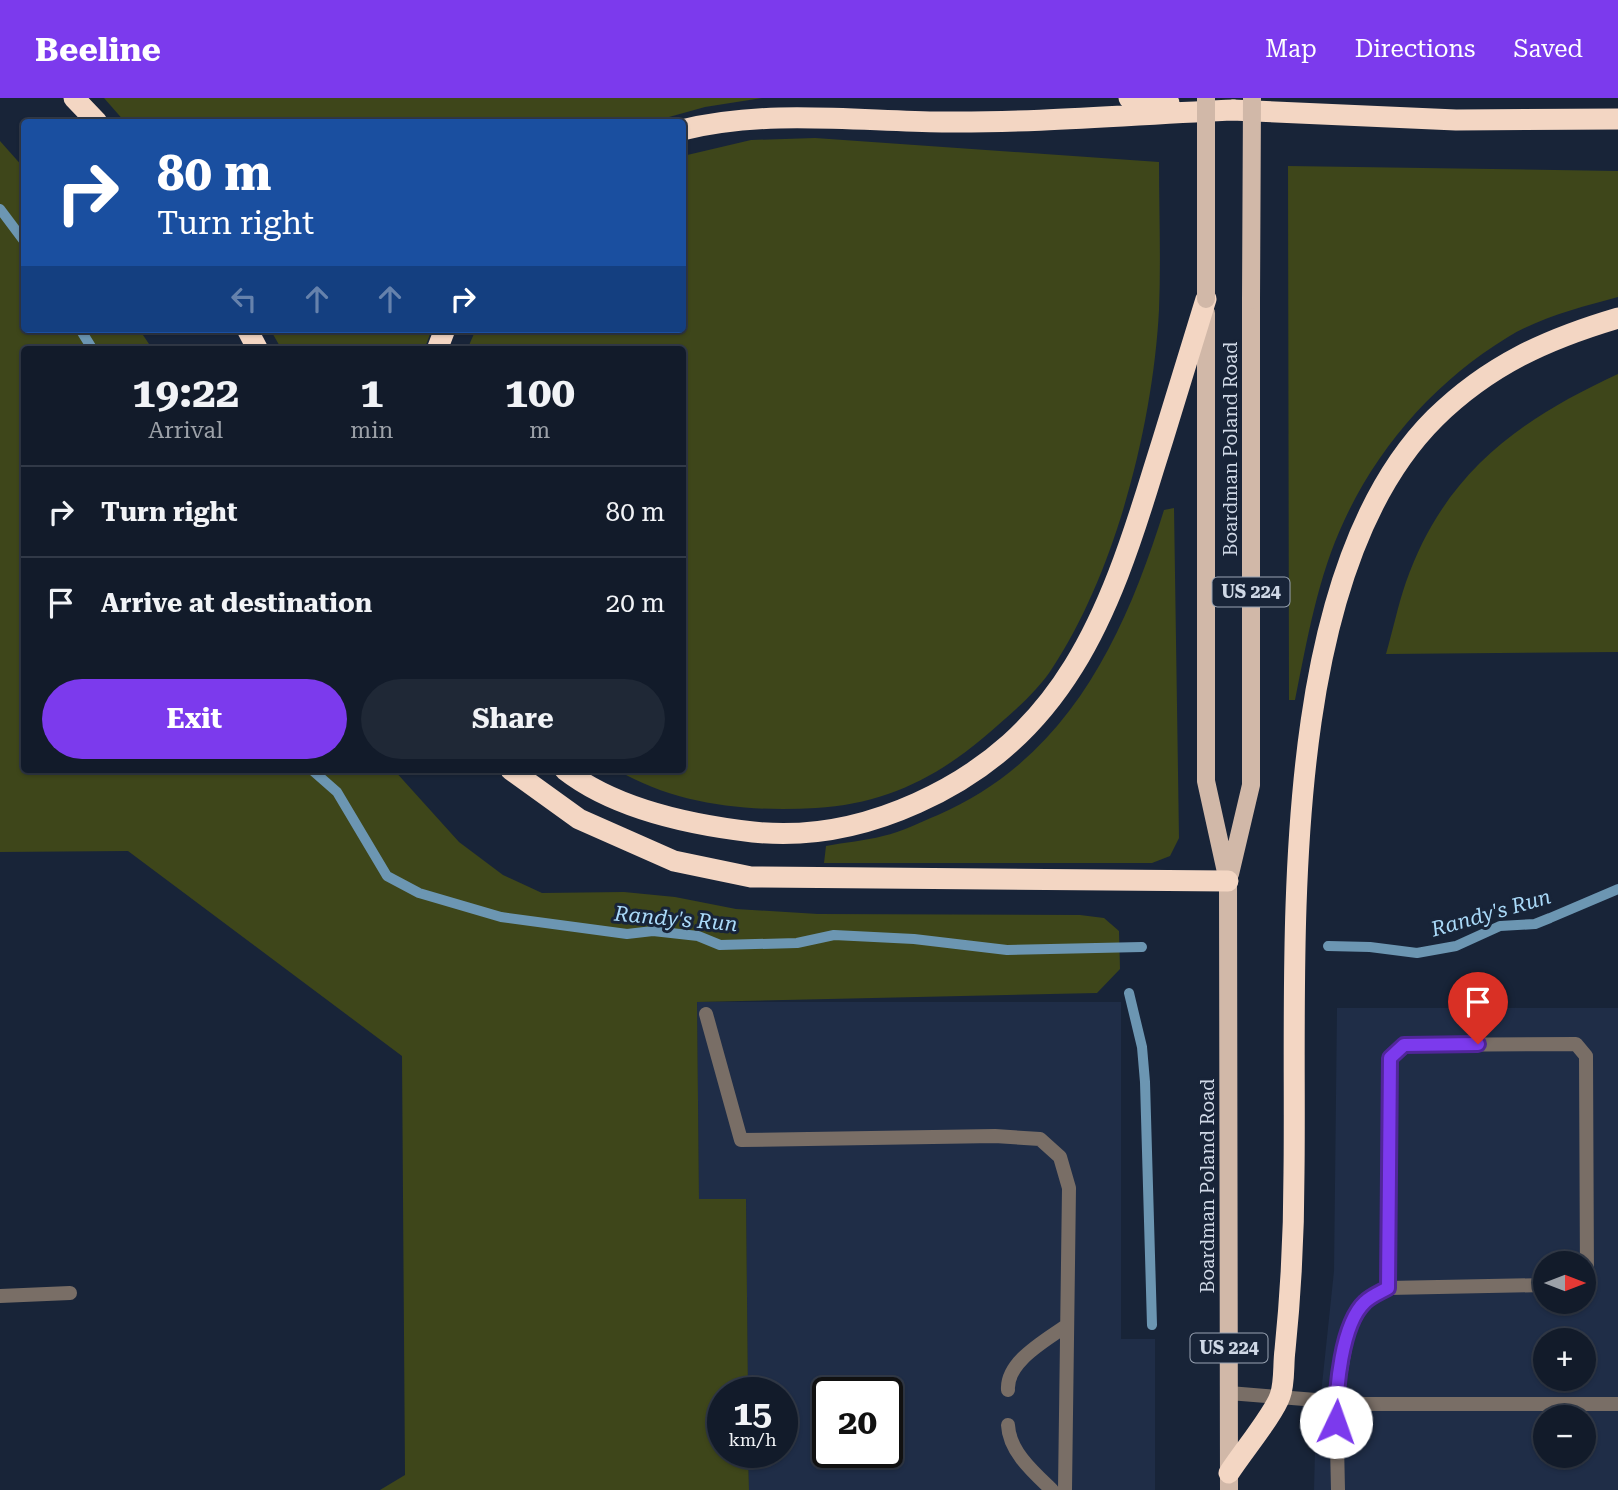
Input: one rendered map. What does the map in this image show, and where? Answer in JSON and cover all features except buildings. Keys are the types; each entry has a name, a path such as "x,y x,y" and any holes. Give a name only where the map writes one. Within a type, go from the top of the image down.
{"highway":[{"path":"74,98 94,119"},
{"path":"1129,98 1456,120 1618,119"},
{"path":"686,129 776,117 944,122 1243,104"},
{"path":"570,773 631,806 707,826 780,835 854,826 890,815 948,789 989,763 1030,725 1062,685 1094,633 1135,531 1206,299"},
{"path":"1229,1481 1280,1396 1294,1228 1298,859 1303,779 1320,673 1344,577 1368,516 1399,462 1434,419 1480,380 1537,345 1618,318"},
{"path":"516,773 579,819 674,860 751,877 1228,881"}],"main road":[{"name":"Boardman Poland Road","path":"1206,98 1206,781 1228,881 1229,1481"},
{"name":"Boardman Poland Road","path":"1228,881 1251,785 1251,300 1243,104"}],"street":[{"path":"706,1014 741,1140 995,1136 1040,1139 1060,1157 1069,1188 1065,1490"},
{"path":"1388,1288 1390,1058 1404,1045 1576,1044 1586,1056 1587,1251"},
{"path":"1338,1490 1336,1399 1348,1331 1364,1302 1388,1288 1533,1285"},
{"path":"0,1296 70,1293"},
{"path":"1008,1390 1007,1383 1023,1358 1067,1325"},
{"path":"1229,1393 1336,1399 1365,1404 1618,1404"},
{"path":"1008,1424 1008,1439 1032,1472 1052,1490"}],"shaded area":[{"path":"697,1002 1121,1002 1121,1339 1155,1339 1155,1490 749,1490 748,1468 798,1468 798,1377 748,1377 746,1199 699,1199"},
{"path":"1337,1008 1618,1008 1618,1490 1314,1490 1315,1451 1334,1271"}],"green space":[{"path":"104,98 762,98 705,107 662,119 122,119"},
{"path":"815,138 1159,162 1159,310 1149,400 1139,448 1113,542 1075,629 1038,687 1021,705 964,753 926,778 906,787 840,806 765,809 713,804 664,791 623,773 686,773 686,346 469,346 474,333 686,333 686,155 751,140"},
{"path":"0,141 21,165 21,333 142,333 150,346 21,346 21,773 397,773 459,842 503,875 542,893 624,892 675,897 736,909 818,914 1080,915 1104,918 1119,931 1120,969 1097,993 697,1002 699,1199 746,1199 748,1377 707,1377 707,1468 748,1468 749,1490 380,1490 405,1475 402,1056 128,851 0,852"},
{"path":"1288,166 1618,171 1618,297 1548,318 1508,337 1457,373 1412,417 1374,466 1335,542 1314,609 1295,700 1289,700"},
{"path":"272,333 430,333 426,346 280,346"},
{"path":"1618,374 1618,652 1386,654 1403,591 1422,544 1441,510 1463,481 1517,432 1548,411"},
{"path":"1174,508 1179,838 1170,856 1152,863 824,863 826,846 890,834 938,815 983,791 1023,761 1056,727 1085,689 1130,604 1164,510"}],"waterway":[{"name":"Randy's Run","path":"0,209 21,237"},
{"name":"Randy's Run","path":"82,333 91,346"},
{"name":"Randy's Run","path":"315,773 337,792 387,876 419,893 501,917 627,934 653,931 698,936 720,945 797,943 834,935 914,939 1007,950 1142,947"},
{"name":"Randy's Run","path":"1328,946 1370,947 1417,953 1456,946 1500,926 1535,924 1618,889"},
{"path":"1129,993 1142,1047 1145,1082 1152,1325"}],"route":[{"path":"1336,1422 1336,1399 1348,1331 1364,1302 1388,1288 1390,1058 1404,1045 1478,1044"}]}
